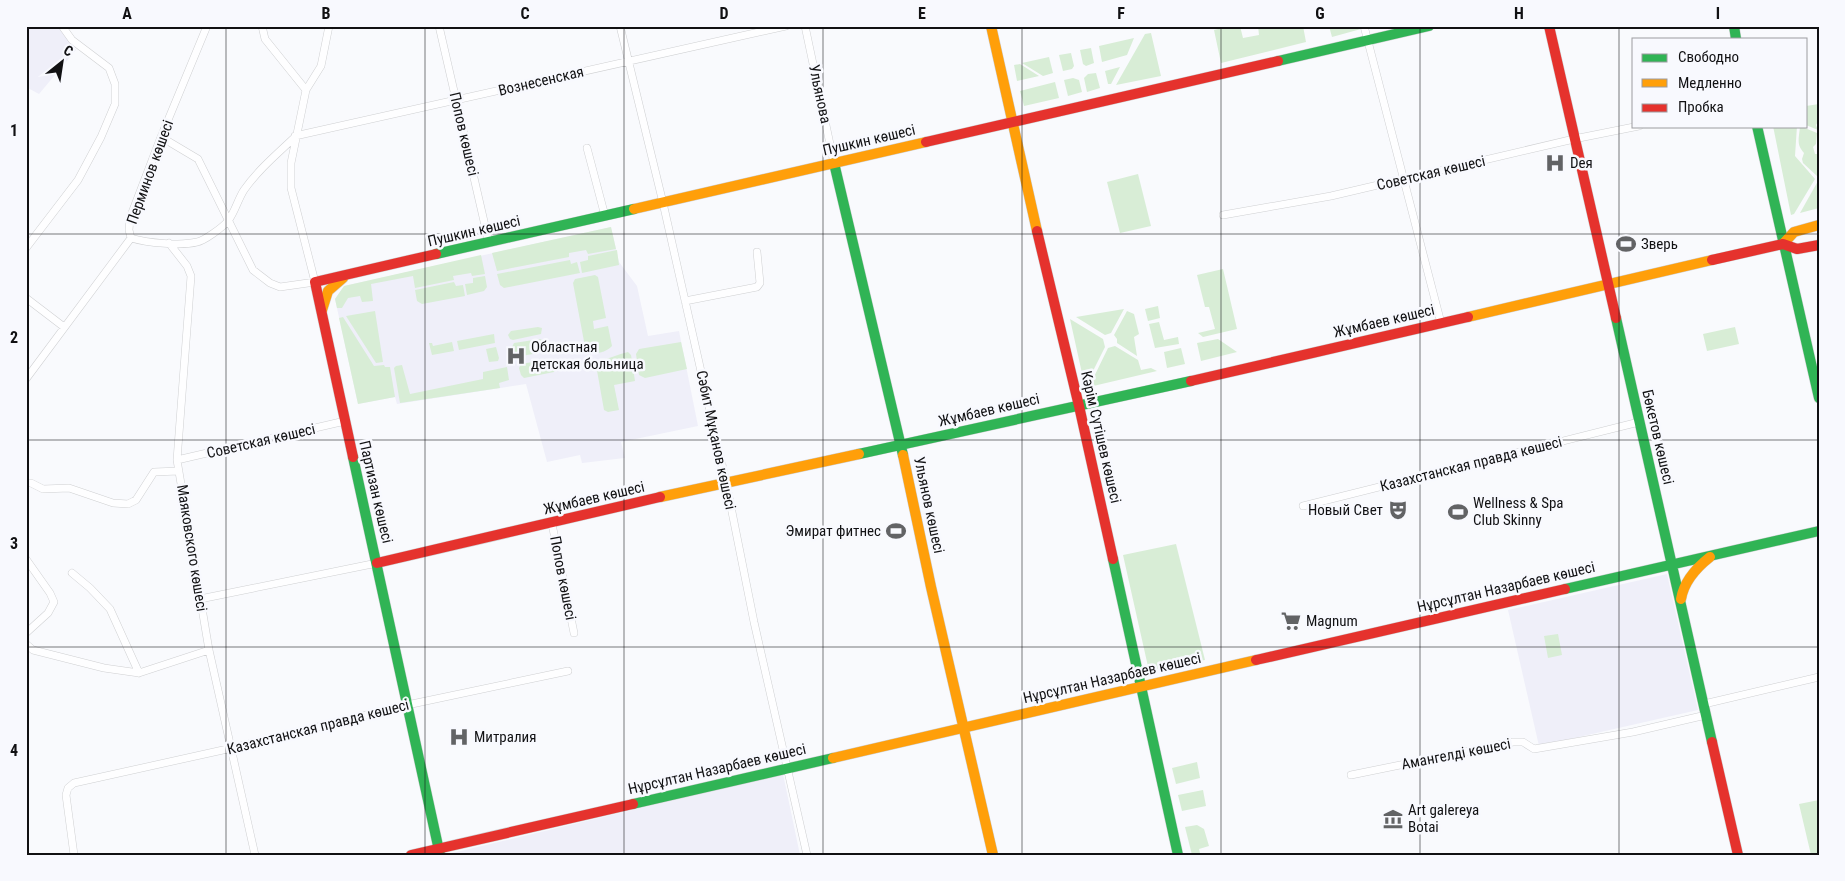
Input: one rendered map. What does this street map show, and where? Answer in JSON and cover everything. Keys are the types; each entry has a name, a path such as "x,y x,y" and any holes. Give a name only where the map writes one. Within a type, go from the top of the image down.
{"street":[{"path":"26,248 78,180 101,137 114,104 115,84 109,68 72,40 62,26"},
{"name":"Перминов көшесі","path":"26,380 131,238 129,230 130,218 161,136 207,26"},
{"path":"262,26 265,39 306,90"},
{"name":"Партизан көшесі","path":"329,26 321,66 306,90 295,136 291,163 291,188 315,282 439,852"},
{"name":"Попов көшесі","path":"439,26 489,243"},
{"name":"Сәбит Мұқанов көшесі","path":"620,26 685,300 726,482 754,622 807,855"},
{"name":"Вознесенская","path":"295,136 786,26"},
{"name":"Ульянова","path":"805,26 834,162"},
{"name":"Кәрім Сүтішев көшесі","path":"991,26 1079,406 1178,855"},
{"path":"1364,26 1441,323"},
{"name":"Пушкин көшесі","path":"315,282 1429,26"},
{"name":"Бөкетов көшесі","path":"1549,26 1738,855"},
{"name":"Советская көшесі","path":"1223,215 1404,180 1574,139 1632,127"},
{"path":"1757,128 1819,398"},
{"path":"161,136 198,159 252,270 260,277 280,287 315,282"},
{"path":"131,238 169,243 198,242 228,221 243,191 295,136"},
{"path":"587,148 605,216"},
{"name":"Ульянов көшесі","path":"834,162 901,446 962,728 993,855"},
{"name":"Жұмбаев көшесі","path":"1783,244 1794,232 1819,225"},
{"name":"Маяковского көшесі","path":"169,243 187,266 191,276 177,460 209,650 255,855"},
{"name":"Жұмбаев көшесі","path":"200,599 377,563 552,524 726,482 901,446 1783,244 1797,249 1819,245"},
{"path":"685,300 756,287 760,283 757,252"},
{"path":"322,314 324,302 330,288 339,280 351,274"},
{"path":"26,298 64,327"},
{"name":"Советская көшесі","path":"177,460 345,422"},
{"name":"Казахстанская правда көшесі","path":"1303,506 1639,422"},
{"path":"26,483 31,483 42,489 69,488 113,503 128,504 136,500 154,472 179,471"},
{"name":"Попов көшесі","path":"552,524 574,633"},
{"name":"Нұрсұлтан Назарбаев көшесі","path":"411,855 439,852 788,768 1819,530"},
{"path":"1683,615 1681,597 1684,586 1699,566 1714,555"},
{"path":"26,559 50,593 54,602 48,613 26,633"},
{"path":"72,572 110,609 139,674"},
{"path":"26,644 30,650 104,668 139,674 209,650"},
{"name":"Казахстанская правда көшесі","path":"74,855 66,795 69,786 74,783 232,748 407,705 568,671"},
{"path":"1704,704 1819,677"},
{"name":"Амангелді көшесі","path":"1351,776 1513,742 1523,742 1534,749 1633,732 1706,715"}],"shaded area":[{"path":"26,26 57,26 76,50 39,94 26,87"},
{"name":"Областная детская больница","path":"611,227 619,262 637,286 648,336 679,331 698,426 621,442 625,458 582,463 580,455 547,462 526,384 397,404 395,397 358,404 335,299 344,286"},
{"path":"1667,574 1698,710 1539,746 1508,610"},
{"path":"783,774 800,855 448,855 448,854"}],"green space":[{"path":"1240,26 1243,38 1259,35 1258,26 1303,26 1306,42 1221,63 1214,30"},
{"path":"1329,26 1361,26 1361,29 1332,37"},
{"path":"1151,33 1161,76 1116,85 1145,34"},
{"path":"1134,38 1127,55 1102,62 1099,46"},
{"path":"1091,48 1094,63 1086,66 1083,64 1080,50"},
{"path":"1071,53 1074,66 1072,69 1063,71 1059,55"},
{"path":"1049,57 1053,73 1043,76 1022,63"},
{"path":"1020,64 1039,76 1017,81 1014,65"},
{"path":"1120,67 1111,84 1108,84 1105,71"},
{"path":"1096,73 1100,88 1087,92 1084,78 1088,74"},
{"path":"1073,78 1079,80 1082,92 1068,96 1064,80"},
{"path":"1055,82 1059,98 1024,106 1020,91"},
{"path":"1819,104 1819,120 1816,125 1818,130 1808,126 1808,106"},
{"path":"1773,128 1797,128 1795,156 1815,179 1794,214 1791,215"},
{"path":"1800,128 1817,133 1816,144 1813,147 1815,154 1819,154 1819,173 1817,176 1803,163 1804,153 1799,141"},
{"path":"1138,174 1151,226 1120,233 1107,182"},
{"path":"1818,181 1819,208 1800,213"},
{"path":"611,227 616,249 588,254 586,250 569,253 569,257 497,271 492,253"},
{"path":"617,250 619,265 582,273 580,262 588,260 588,256"},
{"path":"481,255 485,274 472,276 471,273 453,276 454,280 415,288 413,276 371,284 373,301 362,302 360,296 348,298 342,308 337,308 335,299 344,286"},
{"path":"570,260 571,264 577,262 580,273 504,288 500,285 497,274"},
{"path":"1223,269 1237,329 1203,337 1198,333 1215,329 1209,307 1205,307 1197,275"},
{"path":"595,275 598,277 606,318 593,321 594,329 608,326 612,346 603,352 592,354 586,352 573,283 575,279"},
{"path":"485,276 487,287 484,291 467,295 465,284 473,283 473,278"},
{"path":"454,282 456,286 463,285 465,296 422,304 417,301 415,290"},
{"path":"1158,306 1160,318 1148,321 1145,309"},
{"path":"1124,309 1111,333 1105,335 1076,317"},
{"path":"375,311 383,362 376,363 346,316"},
{"path":"1127,311 1134,314 1139,334 1134,337 1137,356 1117,343 1114,335"},
{"path":"343,317 374,366 384,365 385,367 390,367 395,397 358,404 339,318"},
{"path":"1070,319 1103,339 1105,347 1085,387"},
{"path":"1159,322 1164,340 1178,337 1179,344 1155,348 1149,324"},
{"path":"1735,327 1739,344 1707,351 1703,334"},
{"path":"542,328 541,334 513,340 508,335 511,331"},
{"path":"494,334 495,343 459,350 457,341"},
{"path":"540,339 544,341 546,348 544,352 516,357 513,355 512,347 514,343"},
{"path":"1218,339 1237,352 1201,361 1197,343"},
{"path":"452,342 454,351 432,355 429,343 432,343 433,346"},
{"path":"681,342 687,369 645,378 639,375 636,354 639,349"},
{"path":"1115,346 1138,360 1141,370 1151,368 1157,371 1089,387 1108,348"},
{"path":"496,347 498,361 489,362 486,349"},
{"path":"1181,348 1185,364 1167,368 1164,352"},
{"path":"628,352 631,355 635,381 614,385 619,410 608,412 604,410 596,365 599,361"},
{"path":"550,359 554,361 556,368 554,372 524,378 521,375 519,368 521,364"},
{"path":"402,365 410,394 483,379 483,372 507,367 509,380 499,383 500,388 400,403 394,368"},
{"path":"1176,544 1205,660 1149,671 1123,555"},
{"path":"1558,634 1562,655 1548,658 1544,636"},
{"path":"1197,762 1200,778 1176,784 1172,768"},
{"path":"1203,790 1206,806 1182,811 1178,795"},
{"path":"1819,800 1819,855 1811,855 1799,804"},
{"path":"1197,825 1204,829 1209,846 1199,849 1200,853 1192,855 1185,827"}],"traffic: fast":[{"path":"1278,61 1429,26"},
{"path":"1734,26 1736,38"},
{"path":"1757,128 1819,398"},
{"path":"834,163 903,455"},
{"path":"436,254 634,209"},
{"path":"1616,318 1712,742"},
{"path":"859,454 1191,381"},
{"path":"353,457 440,855"},
{"path":"1565,589 1819,531"},
{"path":"1113,559 1178,855"},
{"path":"633,804 833,758"}],"traffic: slow":[{"path":"991,26 1037,231"},
{"path":"634,209 926,142"},
{"path":"1783,244 1794,232 1819,225"},
{"path":"1468,317 1712,260"},
{"path":"322,310 328,291 343,278"},
{"path":"660,497 859,454"},
{"path":"903,455 931,587 993,855"},
{"path":"1681,599 1691,575 1710,557"},
{"path":"833,758 1256,660"}],"traffic: jam":[{"path":"1549,26 1616,318"},
{"path":"926,142 1278,61"},
{"path":"1037,231 1113,559"},
{"path":"1712,260 1783,244 1797,249 1819,245"},
{"path":"353,457 315,282 436,254"},
{"path":"1191,381 1468,317"},
{"path":"377,563 660,497"},
{"path":"1256,660 1565,589"},
{"path":"1712,742 1738,855"},
{"path":"411,855 633,804"}],"place":[{"name":"Deя","path":"1555,163"},
{"name":"Зверь","path":"1626,244"},
{"name":"Областная детская больница","path":"516,356"},
{"name":"Новый Свет","path":"1398,510"},
{"name":"Wellness & Spa Club Skinny","path":"1458,512"},
{"name":"Эмират фитнес","path":"896,531"},
{"name":"Magnum","path":"1291,621"},
{"name":"Митралия","path":"459,737"},
{"name":"Art galereya Botai","path":"1393,819"}]}
